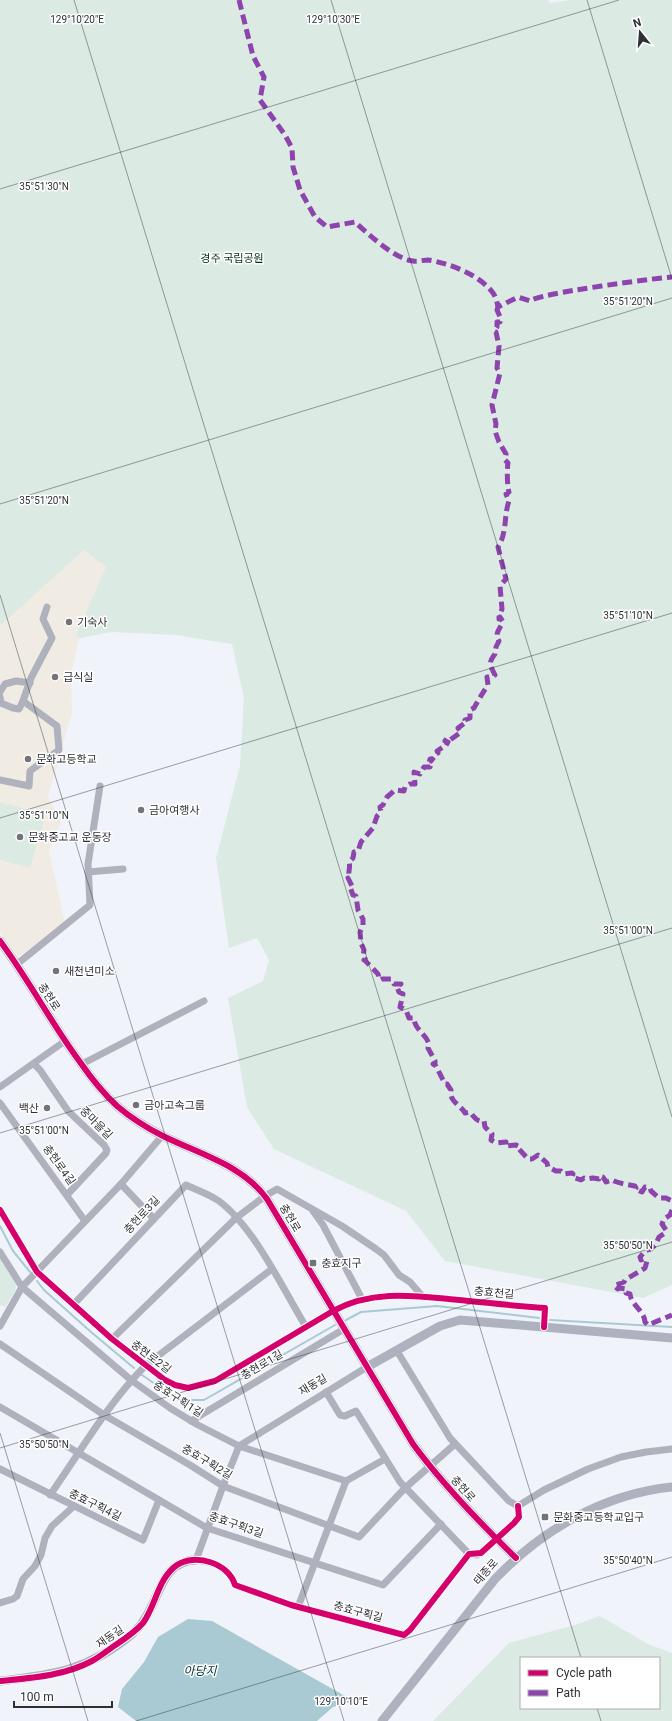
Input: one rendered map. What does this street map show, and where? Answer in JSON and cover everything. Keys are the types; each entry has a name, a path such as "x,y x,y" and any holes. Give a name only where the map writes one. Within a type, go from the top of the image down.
{"street":[{"path":"0,697 1,703 12,708 19,709 52,638 43,619 47,607"},
{"path":"0,692 5,684 16,681 30,683"},
{"path":"0,780 29,786 30,771 59,750 57,726 23,701"},
{"path":"16,965 90,905 88,864 100,786"},
{"path":"88,872 123,869"},
{"name":"충현로","path":"0,941 65,1041 104,1093 118,1106 148,1128 238,1172 253,1182 265,1196 413,1444 429,1467 482,1525 516,1558"},
{"path":"82,1064 204,1001"},
{"path":"0,1087 65,1041"},
{"name":"중마을길","path":"34,1064 40,1070 68,1111 107,1150 106,1153 67,1195"},
{"name":"충현로4길","path":"0,1103 85,1221"},
{"path":"0,1326 22,1287 121,1184 162,1136"},
{"path":"121,1184 154,1219"},
{"name":"충현로3길","path":"73,1305 186,1185 219,1201 251,1235 306,1327"},
{"name":"충현로","path":"265,1196 277,1189 342,1226 384,1255 399,1275 410,1282 423,1297"},
{"path":"112,1339 236,1218 265,1196"},
{"path":"310,1208 323,1225 362,1299"},
{"name":"충현로2길","path":"0,1210 37,1272 112,1339 175,1385 188,1388 206,1384 227,1375 346,1304 362,1299 391,1296 423,1297"},
{"name":"충효구획1길","path":"0,1252 22,1287 131,1380 170,1408 190,1421 239,1446 346,1481"},
{"name":"충현로2길","path":"146,1365 272,1269"},
{"name":"충효천길","path":"423,1297 545,1308 544,1327"},
{"path":"367,1366 440,1326 452,1321 460,1320 672,1338"},
{"name":"충현로1길","path":"190,1421 344,1329"},
{"name":"충효구획2길","path":"0,1344 104,1415 223,1486 329,1526 360,1537 405,1488"},
{"path":"397,1350 441,1424 455,1444 510,1501 518,1506"},
{"path":"50,1495 104,1415 131,1380 146,1365"},
{"name":"재동길","path":"239,1446 367,1366"},
{"path":"326,1392 340,1415 345,1416 356,1411 385,1459 405,1488 469,1554 477,1554 488,1548"},
{"name":"충효구획3길","path":"0,1406 207,1528 383,1585 441,1524"},
{"path":"405,1488 455,1444"},
{"path":"196,1560 239,1446"},
{"path":"518,1506 556,1484 588,1469 621,1457 672,1449"},
{"path":"298,1607 346,1481 385,1459"},
{"name":"충효구획4길","path":"0,1469 142,1540 159,1500"},
{"name":"태종로","path":"382,1721 495,1579 516,1558 541,1538 586,1512 607,1503 642,1492 672,1487"},
{"path":"0,1603 13,1599 17,1596 23,1579 35,1566 41,1555 44,1538 52,1526 74,1506"},
{"path":"506,1530 519,1517 518,1506"},
{"name":"충효구획길","path":"196,1560 213,1563 219,1566 230,1574 235,1585 298,1607 404,1635 469,1554"},
{"name":"재동길","path":"0,1681 54,1674 92,1661 131,1634 142,1623 168,1574 177,1565 196,1560"}],"shaded area":[{"path":"84,549 107,567 76,635 79,638 71,674 72,713 48,797 61,822 49,851 65,924 18,957 0,933 0,626"}],"green space":[{"name":"경주 국립공원","path":"0,0 549,0 549,3 572,0 672,0 672,1285 643,1298 445,1261 406,1211 274,1149 247,1107 228,998 263,981 269,960 257,938 229,948 216,858 240,766 244,698 232,644 176,635 112,632 79,638 76,635 106,567 84,550 0,626"},
{"name":"문화중고교 운동장","path":"0,802 46,814 30,868 0,860"},
{"path":"0,1258 17,1283 15,1291 5,1307 0,1305"},
{"path":"600,1616 648,1644 672,1653 672,1721 433,1721 509,1643 578,1624"}],"water":[{"name":"아당지","path":"188,1619 212,1621 354,1701 333,1707 317,1721 136,1721 118,1707 122,1689 144,1662 158,1637"}],"waterway":[{"path":"0,1226 13,1251 30,1272"},
{"path":"37,1281 44,1290 134,1368"},
{"path":"346,1320 361,1312 437,1306 539,1318"},
{"path":"550,1320 672,1327"},
{"path":"142,1375 178,1400 204,1400 335,1325"}],"tunnel":[{"path":"488,1547 506,1531"}],"marked path":[{"path":"239,0 253,56 264,77 260,100 285,135 292,148 293,167 300,190 315,217 327,227 355,222 382,245 398,256 415,261 428,260 464,271 480,281 493,293 498,307 518,297 530,301 552,294 621,283 672,277"},
{"path":"498,307 497,310 501,319 500,322 497,322 497,327 494,331 496,332 499,346 497,368 500,373 492,405 496,424 495,431 506,454 505,460 508,463 507,478 509,492 506,494 509,501 503,536 498,547 506,579 500,586 502,609 499,619 500,617 503,622 497,633 499,641 495,654 491,660 491,666 495,675 487,677 488,685 474,708 470,710 470,718 465,720 466,722 458,728 461,732 450,740 447,738 445,741 448,742 445,747 437,751 438,753 435,754 431,761 430,759 430,767 424,767 420,774 414,772 415,784 410,784 405,787 404,791 395,790 387,797 383,805 380,807 381,812 377,816 373,828 361,842 358,851 354,852 353,858 349,862 350,878 348,878 352,886 350,887 353,895 356,896 358,910 363,919 363,926 360,932 361,943 364,950 363,957 365,959 364,960 378,974 380,980 391,979 394,984 401,984 397,987 399,992 403,994 400,1007 406,1010 409,1018 414,1018 416,1025 427,1040 429,1044 428,1048 435,1061 435,1064 433,1064 436,1066 445,1084 447,1084 451,1090 453,1100 465,1113 470,1112 478,1120 484,1121 485,1127 492,1134 491,1140 496,1143 506,1142 505,1146 516,1145 520,1147 519,1149 528,1159 532,1159 538,1155 547,1163 548,1167 556,1171 561,1171 564,1174 572,1173 572,1177 581,1180 584,1178 599,1179 600,1176 603,1177 606,1182 612,1180 635,1186 635,1189 642,1192 645,1187 650,1188 651,1191 659,1198 666,1198 672,1201"},
{"path":"672,1210 670,1215 664,1219 662,1224 666,1230 665,1233 659,1237 656,1244 651,1249 645,1251 640,1257 641,1260 644,1259 647,1261 645,1268 624,1282 614,1286 618,1289 626,1289 626,1293 630,1294 648,1325 672,1315"}],"cycle path":[{"path":"0,941 21,971 69,1047 93,1080 117,1106 151,1130 220,1162 246,1177 257,1187 267,1199 413,1444 462,1503 516,1558"},
{"path":"0,1210 37,1272 112,1339 165,1380 175,1385 188,1388 215,1381 333,1311 364,1299 411,1296 545,1308 544,1327"},
{"path":"0,1681 58,1673 81,1666 95,1659 134,1632 143,1623 161,1584 171,1570 177,1565 193,1560 202,1560 219,1566 232,1577 235,1585 291,1605 404,1635 410,1630 469,1554 481,1553 514,1523 519,1517 518,1506"}],"place":[{"name":"기숙사","path":"69,622"},
{"name":"급식실","path":"55,677"},
{"name":"문화고등학교","path":"28,759"},
{"name":"금아여행사","path":"141,810"},
{"name":"문화중고교 운동장","path":"20,837"},
{"name":"새천년미소","path":"56,971"},
{"name":"금아고속그룹","path":"136,1105"},
{"name":"백산","path":"47,1108"},
{"name":"충효지구","path":"313,1263"},
{"name":"문화중고등학교입구","path":"545,1517"}]}
